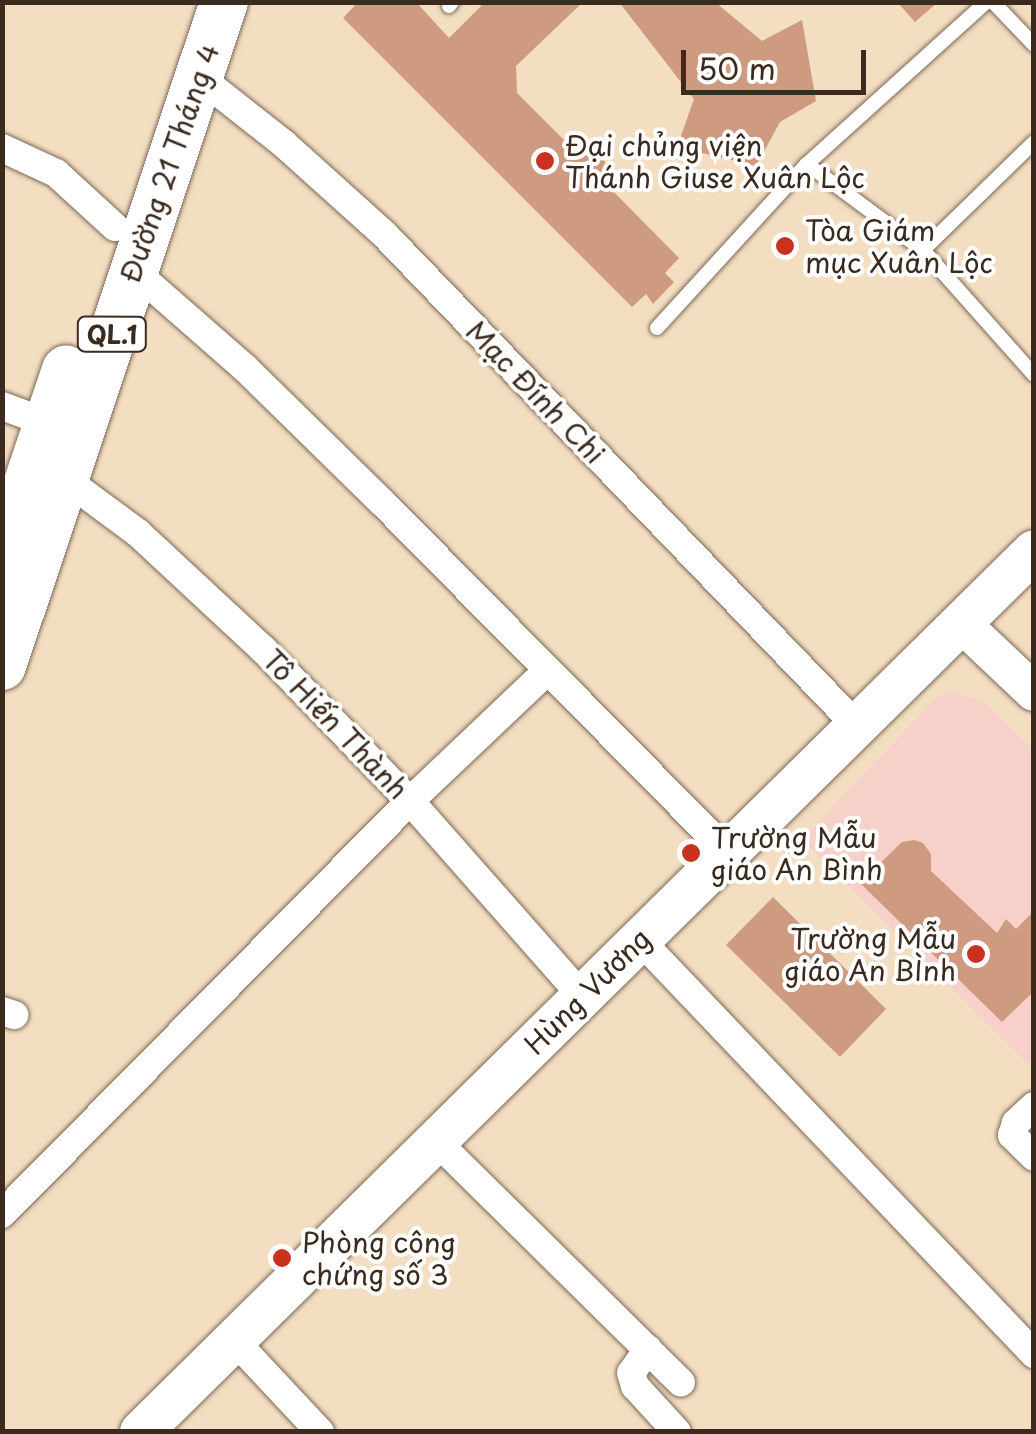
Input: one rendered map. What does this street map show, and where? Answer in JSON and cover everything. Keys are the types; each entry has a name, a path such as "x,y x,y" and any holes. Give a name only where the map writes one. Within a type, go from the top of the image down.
{"highway":[{"name":"Đường 21 Tháng 4","path":"2,559 190,2"},
{"name":"Đường 21 Tháng 4","path":"2,666 224,2"}],"main road":[{"name":"Hùng Vương","path":"141,1432 1034,551"}],"street":[{"name":"Mạc Đĩnh Chi","path":"199,77 284,144 384,234 857,726"},
{"path":"2,148 56,173 115,227"},
{"path":"132,270 245,368 728,853"},
{"path":"2,406 48,423"},
{"name":"Tô Hiến Thành","path":"64,479 138,533 263,648 410,801 582,996"},
{"path":"960,623 1034,692"},
{"path":"2,1214 410,801 547,670"},
{"path":"640,940 1034,1354"},
{"path":"1034,1106 1016,1123 1012,1135 1034,1157"},
{"path":"436,1141 681,1382"},
{"path":"234,1340 320,1432"},
{"path":"648,1350 631,1373 635,1386 678,1432"}],"lane":[{"path":"657,328 807,164 986,2"},
{"path":"993,2 1034,45"},
{"path":"922,250 1034,142"},
{"path":"807,164 922,250 1034,374"}],"shaded area":[{"name":"Trường Mẫu giáo An BÌnh","path":"952,691 983,702 1033,750 1033,1069 802,839 937,697"}],"building":[{"name":"Đại chủng viện Thánh Giuse Xuân Lộc","path":"358,2 416,2 449,38 485,2 583,2 516,66 517,93 568,144 579,136 620,177 608,186 679,258 665,273 674,282 653,304 646,294 632,307 343,18"},
{"name":"Đại chủng viện Thánh Giuse Xuân Lộc","path":"619,2 715,2 762,41 802,20 816,101 780,122 756,166 677,147 694,99"},
{"path":"897,2 938,2 915,22"},
{"path":"902,842 923,843 931,854 931,871 997,933 1006,919 1016,929 1034,911 1034,991 1002,1022 860,883"},
{"path":"773,897 886,1009 840,1057 726,945"}],"place":[{"name":"Đại chủng viện Thánh Giuse Xuân Lộc","path":"545,161"},
{"name":"Tòa Giám mục Xuân Lộc","path":"785,246"},
{"name":"Trường Mẫu giáo An Bình","path":"691,853"},
{"name":"Trường Mẫu giáo An BÌnh","path":"976,954"},
{"name":"Phòng công chứng số 3","path":"282,1258"}]}
